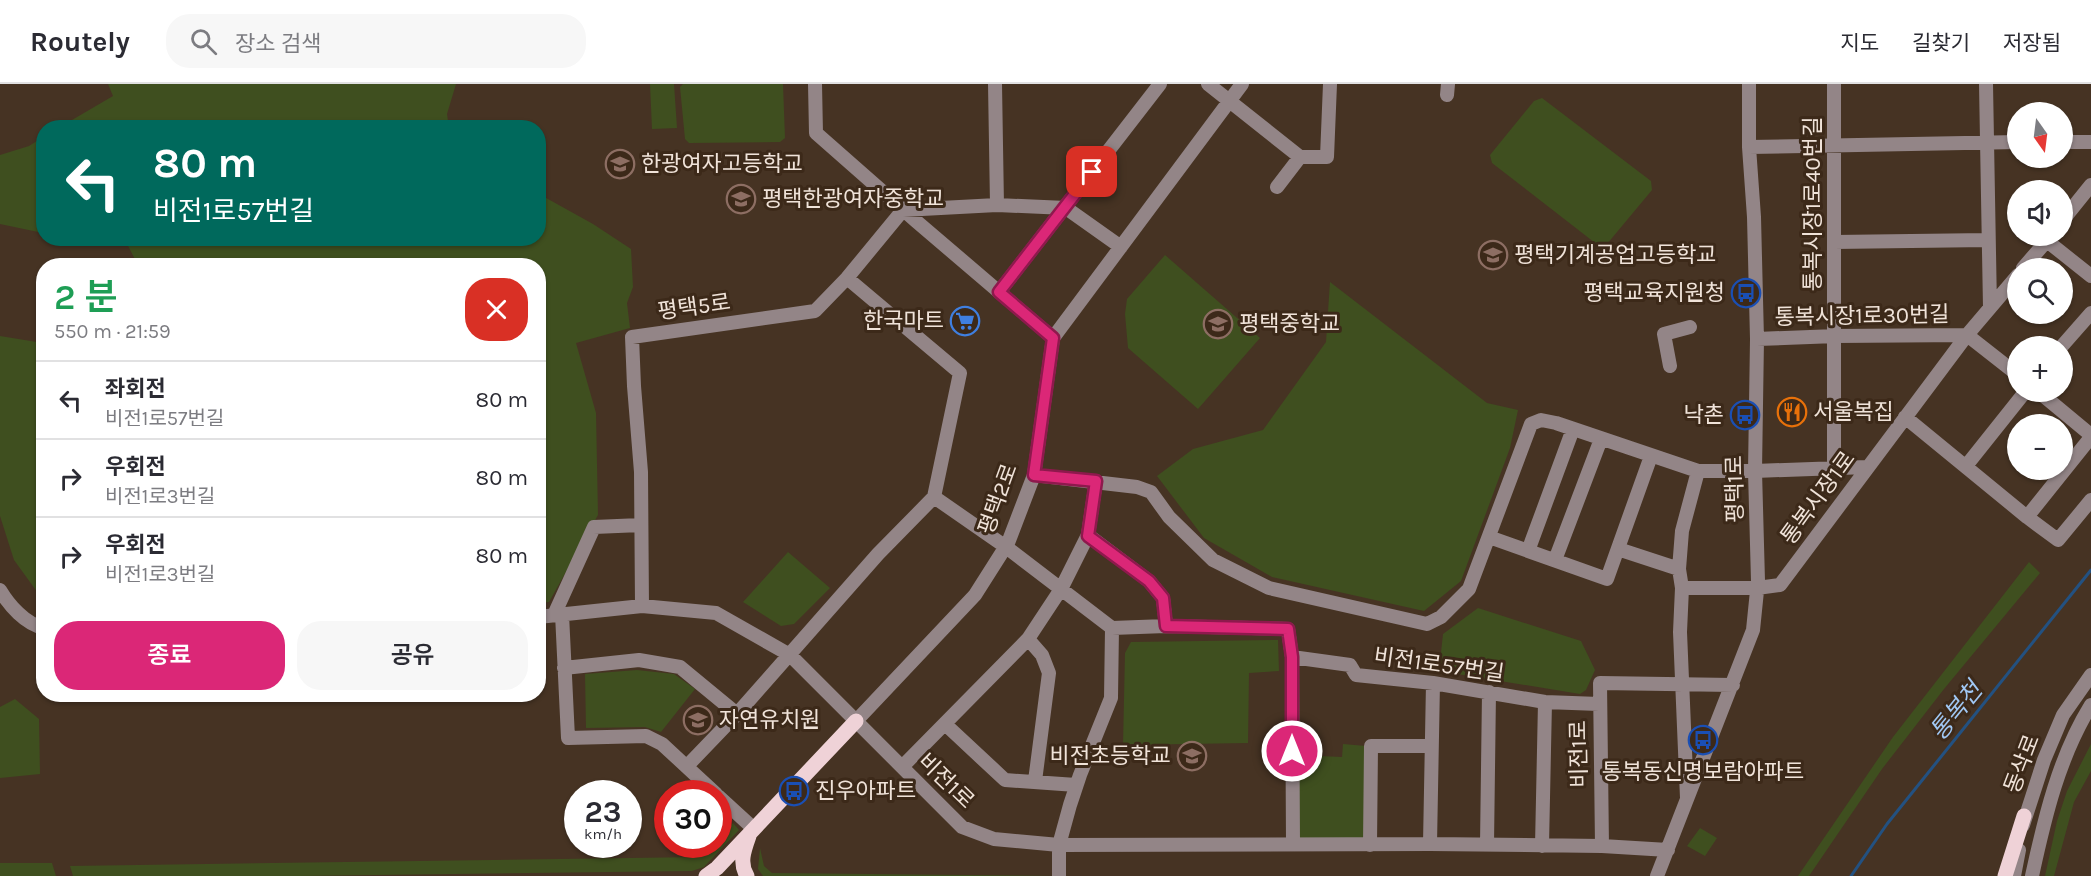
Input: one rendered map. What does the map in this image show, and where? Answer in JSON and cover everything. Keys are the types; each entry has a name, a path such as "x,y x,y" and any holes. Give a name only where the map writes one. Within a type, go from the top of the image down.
{"main road":[{"name":"평택2로","path":"706,876 717,868 856,721"},
{"path":"2005,876 2024,816"},
{"path":"747,876 742,853 752,829"}],"street":[{"path":"815,84 816,133 1053,338"},
{"path":"996,84 997,206"},
{"path":"999,292 1160,84"},
{"path":"1208,84 1300,157 1327,157 1330,84"},
{"name":"평택2로","path":"856,721 975,595 1006,547 1034,475 1053,338 1242,84"},
{"name":"평택1로","path":"1657,876 1753,630 1757,588 1755,471 1757,339 1754,218 1749,147 1749,84"},
{"name":"통복시장1로40번길","path":"1834,84 1836,336 1834,468"},
{"path":"1986,84 1990,308"},
{"path":"1749,147 2007,142"},
{"path":"2073,142 2091,142"},
{"path":"1277,187 1300,157"},
{"path":"2073,207 2091,185"},
{"path":"903,210 997,206 1066,208 1121,247"},
{"name":"평택5로","path":"642,606 641,472 632,337 815,311 847,278 903,210"},
{"path":"1834,242 1988,240"},
{"path":"2032,258 2042,246"},
{"path":"2058,246 2091,276"},
{"path":"687,766 737,714 878,554 934,497 960,373 847,278"},
{"name":"통복시장1로","path":"1683,588 1757,588 1780,585 1967,335 2007,288"},
{"path":"2071,336 2091,313"},
{"path":"1670,366 1664,334 1689,327"},
{"path":"1967,335 2007,366"},
{"name":"통복시장1로30번길","path":"1757,339 1967,335"},
{"path":"1966,466 2017,402"},
{"path":"2027,517 2091,436 2051,402"},
{"path":"1905,417 2058,540 2091,500"},
{"path":"1034,475 1096,481 1137,487 1151,492 1169,517 1213,560 1269,588 1427,624 1441,616 1469,589 1531,424 1541,420 1698,471 1867,467"},
{"path":"1528,551 1573,429"},
{"path":"1555,560 1601,439"},
{"path":"1488,537 1607,579 1651,456"},
{"path":"1687,803 1680,632 1683,588 1679,569 1682,531 1698,471"},
{"path":"902,767 1028,639 1061,589 1088,536 1096,481"},
{"path":"934,497 1006,547 1112,628 1166,626 1288,629 1292,657 1293,844"},
{"path":"641,525 594,527 558,614 568,738 646,736 662,744 701,780"},
{"path":"1088,536 1149,581 1163,598 1166,626"},
{"path":"1618,549 1679,569"},
{"path":"0,590 9,606 36,625"},
{"path":"546,616 642,606 716,613 790,655 856,721"},
{"path":"1059,876 1059,846 1077,785 1112,699 1112,628"},
{"path":"1028,639 1042,655 1049,673 1035,781"},
{"name":"비전1로57번길","path":"1292,657 1350,665 1356,675 1433,683 1545,702 1599,704"},
{"path":"564,668 639,660 681,667 737,714"},
{"name":"동삭로","path":"2014,876 2024,816 2044,760 2063,715 2091,675"},
{"path":"1430,844 1433,683"},
{"name":"비전1로","path":"856,721 962,827 994,839 1059,846 1293,844 1602,846 1600,683 1681,683"},
{"path":"1681,683 1732,685"},
{"path":"1487,845 1490,692"},
{"name":"비전1로","path":"1542,846 1545,702"},
{"name":"동삭로","path":"2032,876 2043,824 2059,774 2075,731 2091,705"},
{"path":"945,724 1005,780 1077,785"},
{"path":"1370,845 1371,746 1431,746"},
{"path":"732,810 752,829"},
{"path":"1602,846 1668,850"}],"green space":[{"path":"108,84 456,84 447,114 448,120 72,120 113,96"},
{"path":"650,84 674,84 677,128 652,129"},
{"path":"683,84 783,84 785,138 780,142 689,143 685,139 680,87"},
{"path":"1542,98 1651,181 1652,190 1607,244 1599,246 1492,163 1490,155 1534,101"},
{"path":"36,142 36,232 0,224 0,155"},
{"path":"546,198 593,224 631,249 633,287 627,303 630,328 576,343 596,413 598,515 549,602 546,602 546,258 134,258 128,246 546,246"},
{"path":"1165,255 1260,338 1198,409 1128,348 1125,314 1127,299"},
{"path":"1330,282 1487,403 1518,410 1510,448 1461,581 1424,611 1272,577 1204,538 1157,476 1193,449 1263,430 1326,342"},
{"path":"0,336 36,342 36,590 14,560 0,516"},
{"path":"788,552 830,588 794,624 781,626 743,602"},
{"path":"2029,562 2040,573 1944,689 1882,769 1809,876 1798,876 1893,737"},
{"path":"1478,608 1581,641 1595,670 1586,690 1580,694 1439,671 1443,634"},
{"path":"1278,640 1279,671 1249,673 1248,743 1123,745 1125,653 1131,642"},
{"path":"637,670 674,674 695,689 661,732 645,727 586,728 585,674"},
{"path":"15,699 39,719 40,774 0,778 0,707"},
{"path":"1297,739 1319,742 1319,756 1342,757 1343,744 1366,746 1367,835 1361,841 1299,840"},
{"path":"2091,744 2091,771 2074,802 2054,876 2045,876 2057,821 2067,791"},
{"path":"732,824 739,830 732,837"},
{"path":"1700,828 1717,838 1705,856 1687,846"},
{"path":"760,848 764,866 772,873 1055,876 763,876 758,869"},
{"path":"642,858 713,858 704,867 692,871 301,876 73,876 70,866"},
{"path":"0,863 52,863 56,876 0,876"}],"waterway":[{"name":"통복천","path":"1851,876 1887,824 2091,570"}],"place":[{"name":"한광여자고등학교","path":"620,164"},
{"name":"평택한광여자중학교","path":"741,199"},
{"name":"평택기계공업고등학교","path":"1493,255"},
{"name":"평택교육지원청","path":"1746,293"},
{"name":"한국마트","path":"965,321"},
{"name":"평택중학교","path":"1218,324"},
{"name":"서울복집","path":"1792,412"},
{"name":"낙촌","path":"1745,415"},
{"name":"자연유치원","path":"698,720"},
{"name":"통복동신명보람아파트","path":"1703,740"},
{"name":"비전초등학교","path":"1192,756"},
{"name":"진우아파트","path":"794,791"}],"route":[{"path":"1092,172 999,292 1053,338 1034,475 1096,481 1088,536 1149,581 1163,598 1166,626 1288,629 1292,657 1292,751"}]}
